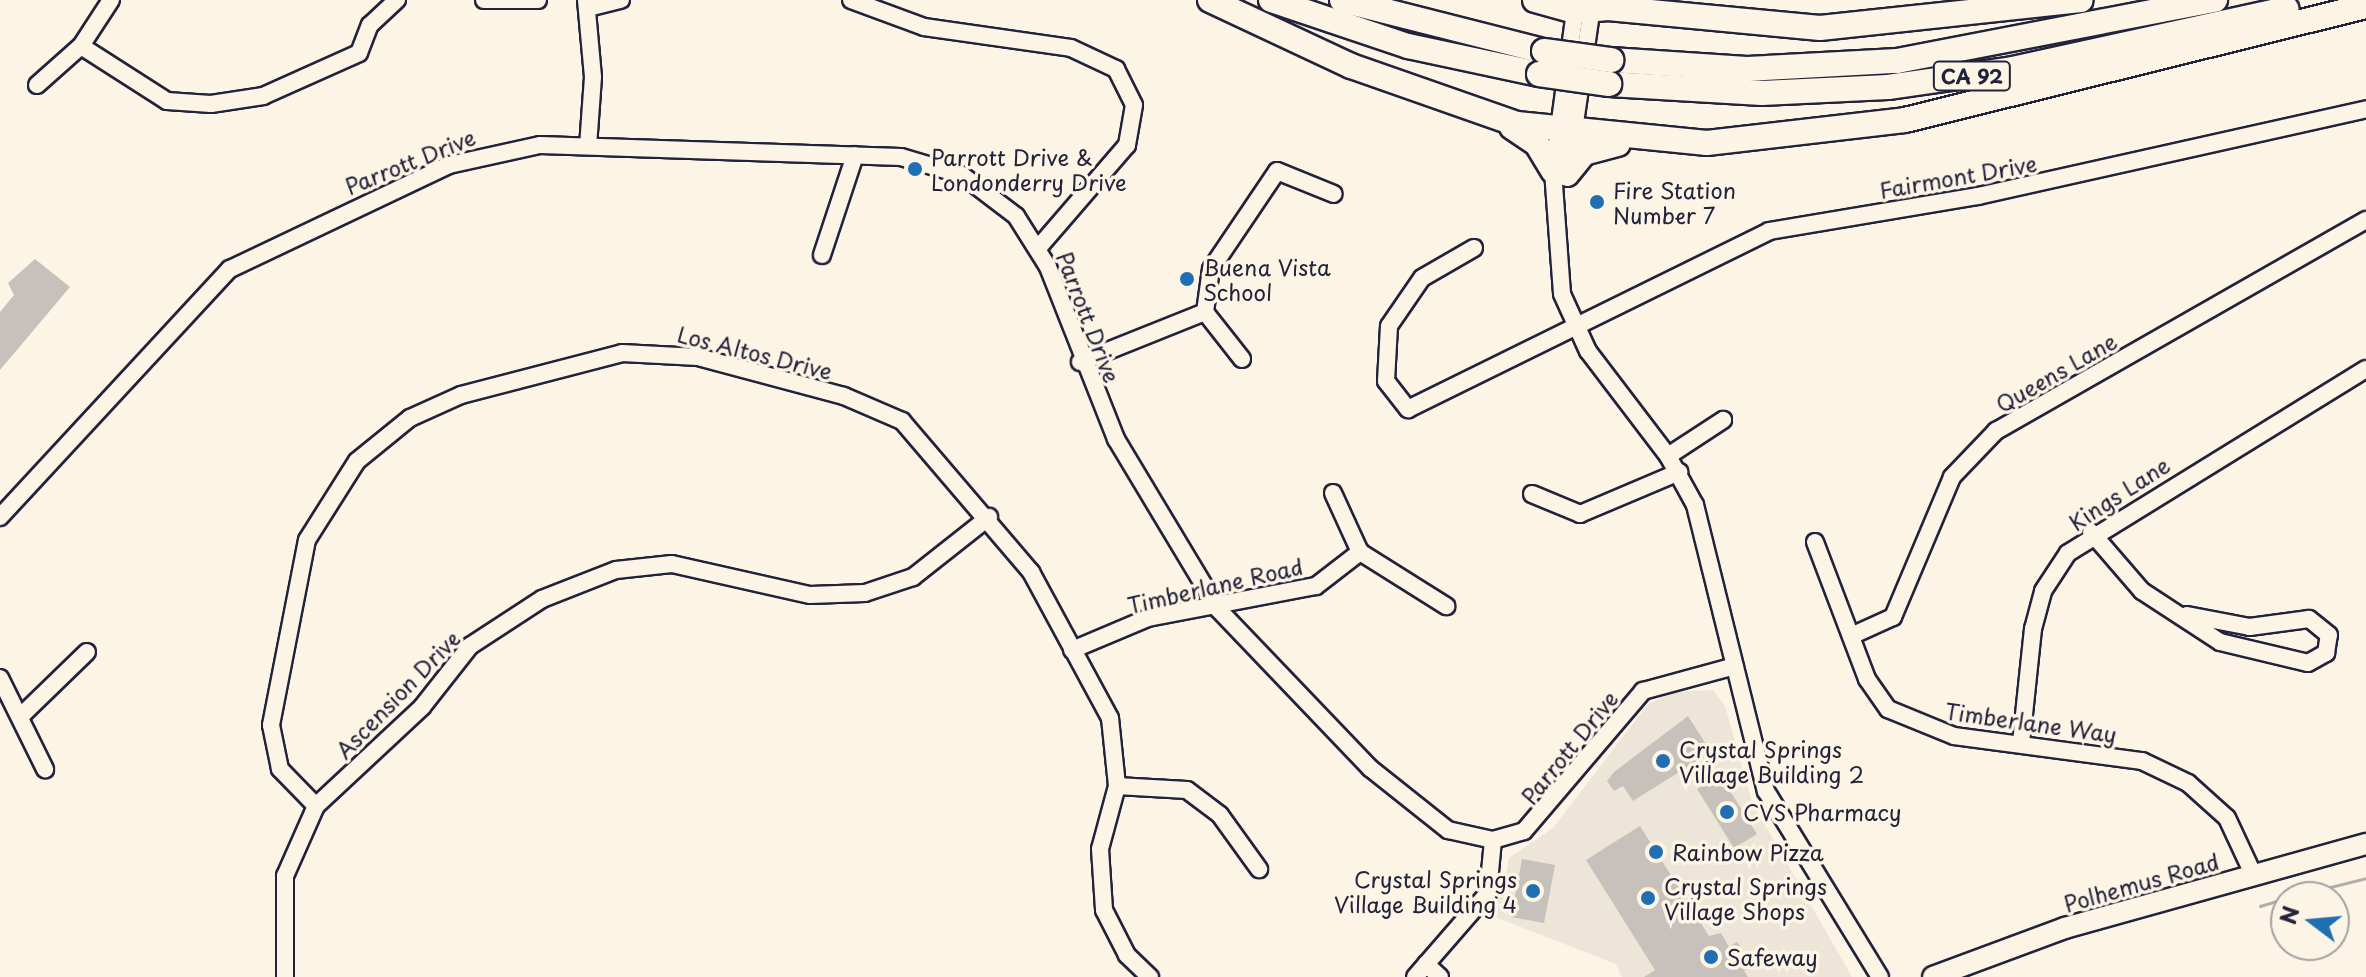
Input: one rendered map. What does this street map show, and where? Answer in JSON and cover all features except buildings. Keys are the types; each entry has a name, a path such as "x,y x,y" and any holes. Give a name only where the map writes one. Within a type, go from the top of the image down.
{"highway":[{"path":"1210,0 1331,58 1496,117 1566,131 1648,142"},
{"name":"CA 92","path":"1271,0 1408,46 1762,93 1913,84 2329,0"},
{"name":"CA 92","path":"1342,0 1541,62"},
{"path":"1535,0 1652,14 1841,27 2081,0"},
{"path":"1619,0 1652,14"},
{"name":"CA 92","path":"1610,72 1897,61 2215,0"},
{"path":"1496,117 1537,144 1559,180 1588,151 1648,142 1747,141 1882,125 2366,6"}],"main road":[{"name":"Polhemus Road","path":"1933,977 2065,928 2366,844"}],"street":[{"path":"37,85 81,46 111,0"},
{"path":"81,46 167,101 211,104 263,96 359,53 370,25 397,0"},
{"path":"484,0 538,0"},
{"path":"588,146 587,4 621,0"},
{"path":"851,0 924,27 1071,48 1116,69 1134,105 1127,145 1039,247"},
{"path":"1584,5 1559,180 1556,267 1575,328 1679,472 1708,539 1735,666 1773,807 1880,977"},
{"name":"Fairmont Drive","path":"1474,248 1422,278 1389,326 1386,381 1408,409 1769,231 1978,196 2366,109"},
{"name":"Parrott Drive","path":"0,517 230,269 470,157 507,147 588,146 901,157 962,175 1016,216 1039,247 1080,362 1160,522 1218,609 1370,768 1448,830 1493,840 1544,817 1643,691 1735,666"},
{"path":"822,255 855,155"},
{"path":"1242,359 1205,312 1211,269 1277,171 1334,194"},
{"name":"Queens Lane","path":"1851,636 1893,617 1952,477 1996,431 2366,220"},
{"path":"1080,362 1205,312"},
{"name":"Los Altos Drive","path":"316,806 280,769 271,748 296,574 318,516 357,461 434,405 622,353 698,357 881,409 922,440 989,517 1043,589 1110,718 1117,786 1100,849 1104,910 1127,955 1150,977"},
{"name":"Kings Lane","path":"2021,743 2043,591 2091,532 2366,369"},
{"path":"1668,456 1723,420"},
{"path":"1532,494 1580,514 1679,472"},
{"path":"1333,493 1360,552 1446,606"},
{"name":"Ascension Drive","path":"285,977 285,876 316,806 422,707 470,646 542,599 616,570 672,564 810,595 865,593 913,577 989,517"},
{"path":"2091,532 2142,591 2187,615 2220,642 2308,663 2326,653 2329,635 2323,623 2309,619 2250,627 2187,615"},
{"name":"Timberlane Way","path":"1815,542 1851,636 1888,709 1920,728 2021,743 2100,750 2188,783 2227,818 2254,876"},
{"name":"Timberlane Road","path":"1072,650 1148,618 1218,609 1316,586 1360,552"},
{"path":"23,714 87,652"},
{"path":"0,678 23,714 45,769"},
{"path":"1117,786 1187,790 1220,815 1259,869"},
{"path":"1440,977 1421,971 1488,893 1493,840"}],"shaded area":[{"path":"1713,690 1725,706 1752,802 1852,977 1622,977 1616,964 1487,914 1503,892 1509,858 1553,828 1648,704 1674,692"}],"waterway":[{"path":"2350,882 2366,878"},
{"path":"2260,906 2270,903"}],"place":[{"name":"Parrott Drive & Londonderry Drive","path":"915,169"},
{"name":"Fire Station Number 7","path":"1597,202"},
{"name":"Buena Vista School","path":"1187,279"},
{"name":"Crystal Springs Village Building 2","path":"1663,761"},
{"name":"CVS Pharmacy","path":"1727,812"},
{"name":"Rainbow Pizza","path":"1656,852"},
{"name":"Crystal Springs Village Building 4","path":"1533,891"},
{"name":"Crystal Springs Village Shops","path":"1648,898"},
{"name":"Safeway","path":"1711,957"}]}
